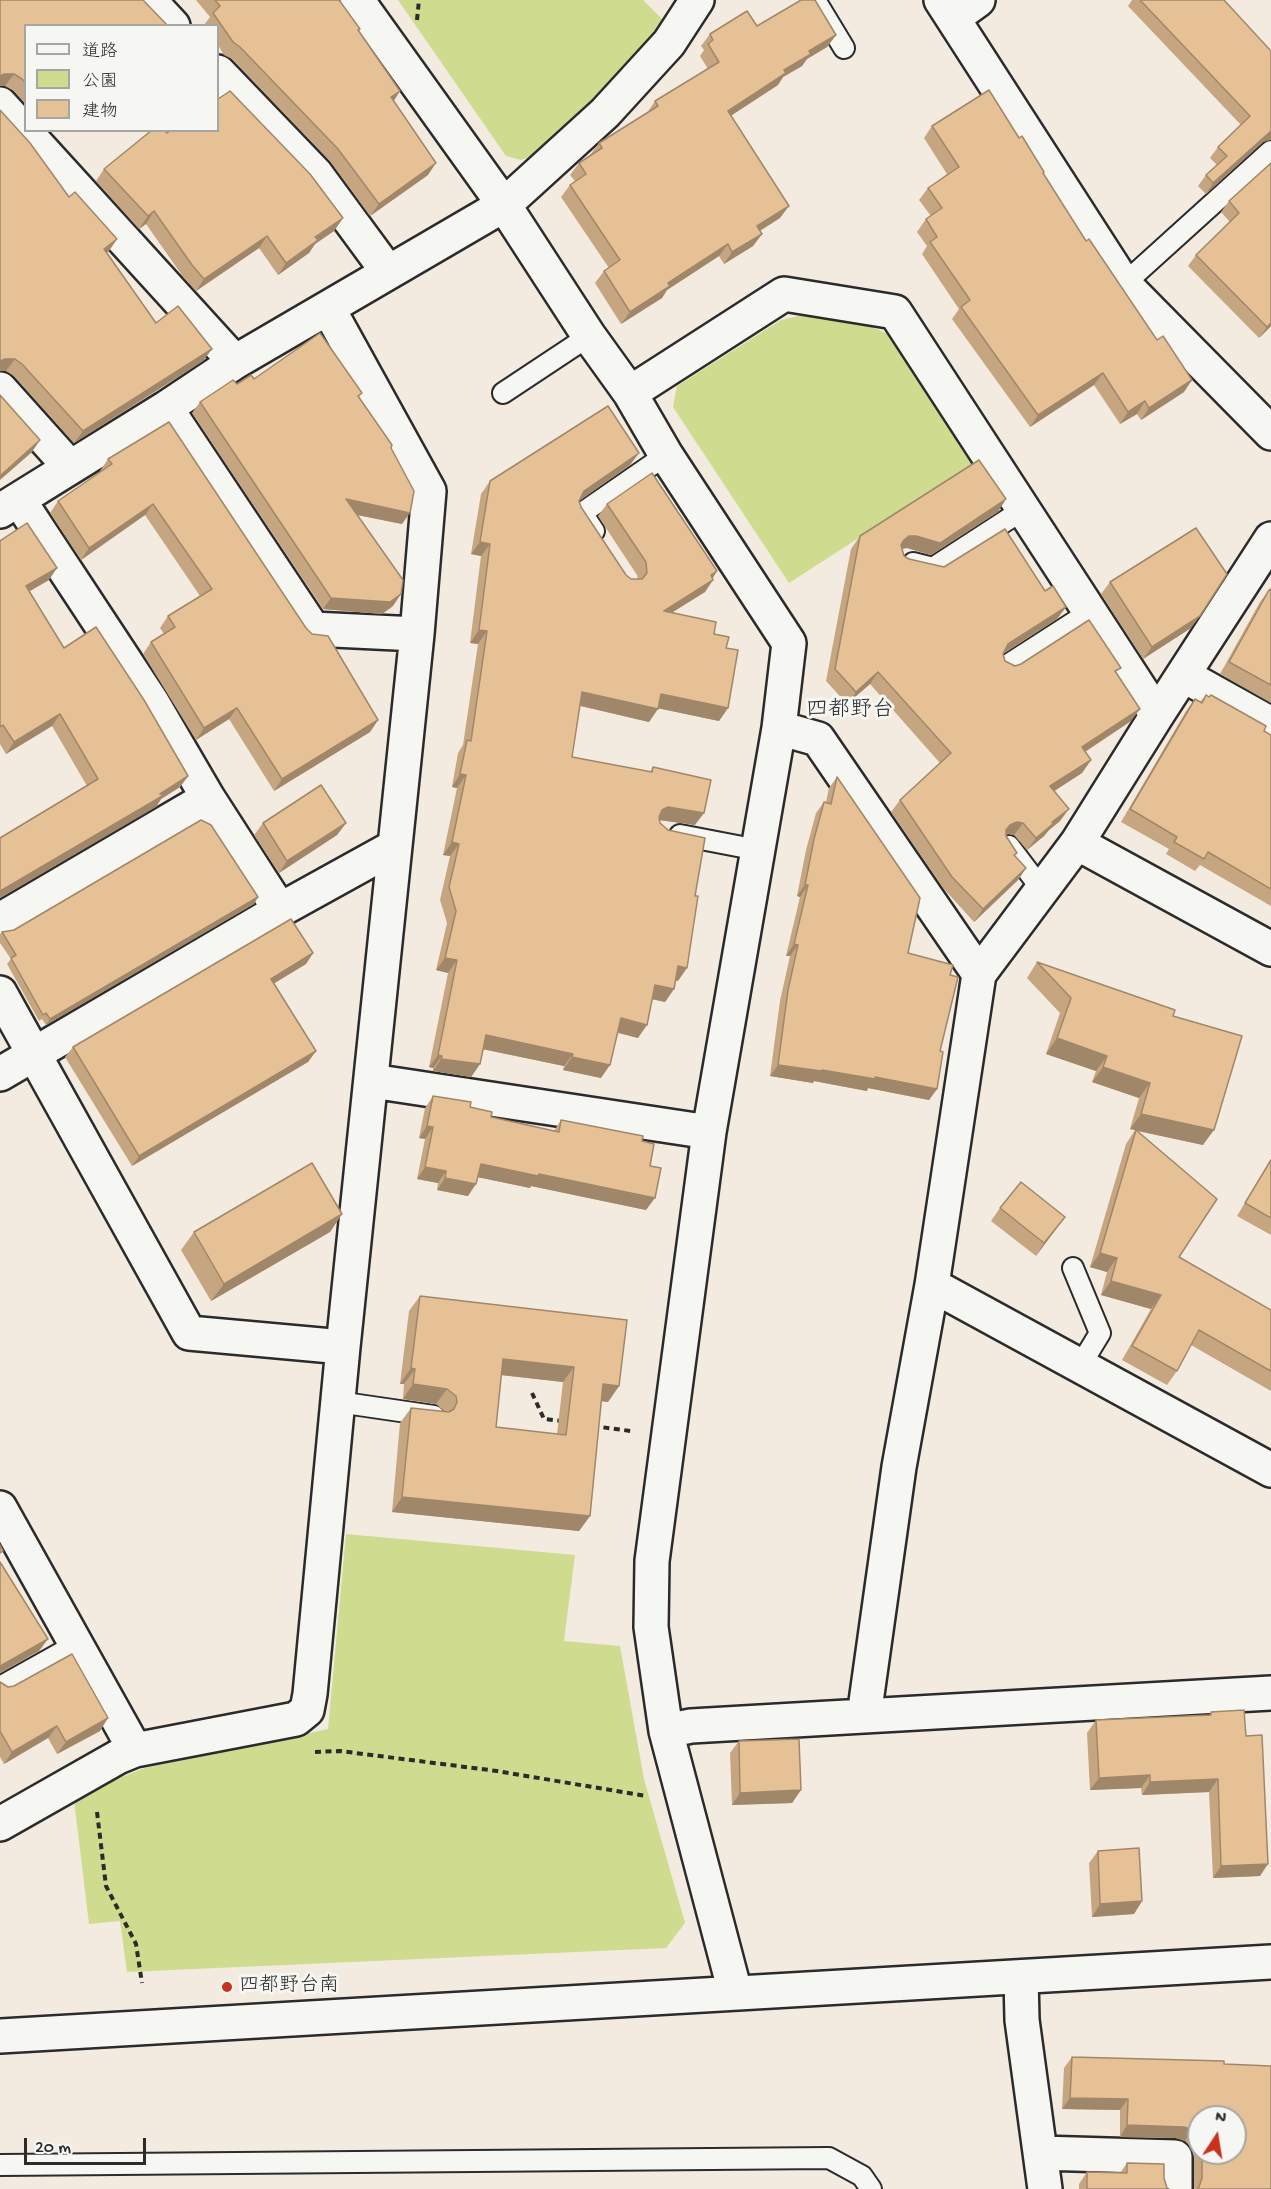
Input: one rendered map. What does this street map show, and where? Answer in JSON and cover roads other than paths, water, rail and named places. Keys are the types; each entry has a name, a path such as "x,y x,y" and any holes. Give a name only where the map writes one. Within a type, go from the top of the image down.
{"street":[{"path":"149,0 171,24"},
{"path":"357,0 504,205 589,336 630,393 666,455 789,643 779,728 709,1132 652,1561 651,1627 666,1731 735,1992"},
{"path":"280,910 208,798 152,702 9,505 166,408 235,362 504,205 605,113 669,43 697,0"},
{"path":"957,6 1124,284 1271,433"},
{"path":"219,73 315,174 388,272"},
{"path":"0,104 24,130"},
{"path":"26,132 235,362"},
{"path":"630,393 784,294 894,312 1157,715"},
{"path":"0,1824 118,1757 135,1750 296,1719 306,1710 310,1694 343,1347 417,634 429,491 328,308"},
{"path":"0,389 70,467"},
{"path":"166,408 313,628 417,634"},
{"path":"864,1716 898,1467 932,1285 979,974 1077,843 1271,539"},
{"path":"1183,675 1271,724"},
{"path":"779,728 818,739 979,974"},
{"path":"0,920 208,798"},
{"path":"1077,843 1271,949"},
{"path":"0,1074 280,910 394,847"},
{"path":"0,993 189,1333 343,1347"},
{"path":"372,1081 709,1132"},
{"path":"932,1285 1271,1470"},
{"path":"0,1508 135,1750"},
{"path":"666,1731 691,1726 1271,1693"},
{"path":"0,2036 1271,1962"},
{"path":"1021,1977 1022,2020 1045,2189"},
{"path":"1041,2153 1175,2157 1175,2189"}],"lane":[{"path":"815,0 844,48"},
{"path":"1124,284 1271,151"},
{"path":"503,393 589,336"},
{"path":"601,542 582,513 666,455"},
{"path":"904,560 933,568 1023,509"},
{"path":"1006,666 1090,612"},
{"path":"662,831 758,850"},
{"path":"1009,846 1043,891"},
{"path":"1073,1268 1100,1333 1080,1366"},
{"path":"338,1402 434,1416"},
{"path":"0,1687 77,1644"},
{"path":"0,2165 829,2158 862,2176 871,2189"}],"place":[{"name":"四都野台南","path":"227,1987"}],"district":[{"name":"四都野台","path":"850,712"}]}
